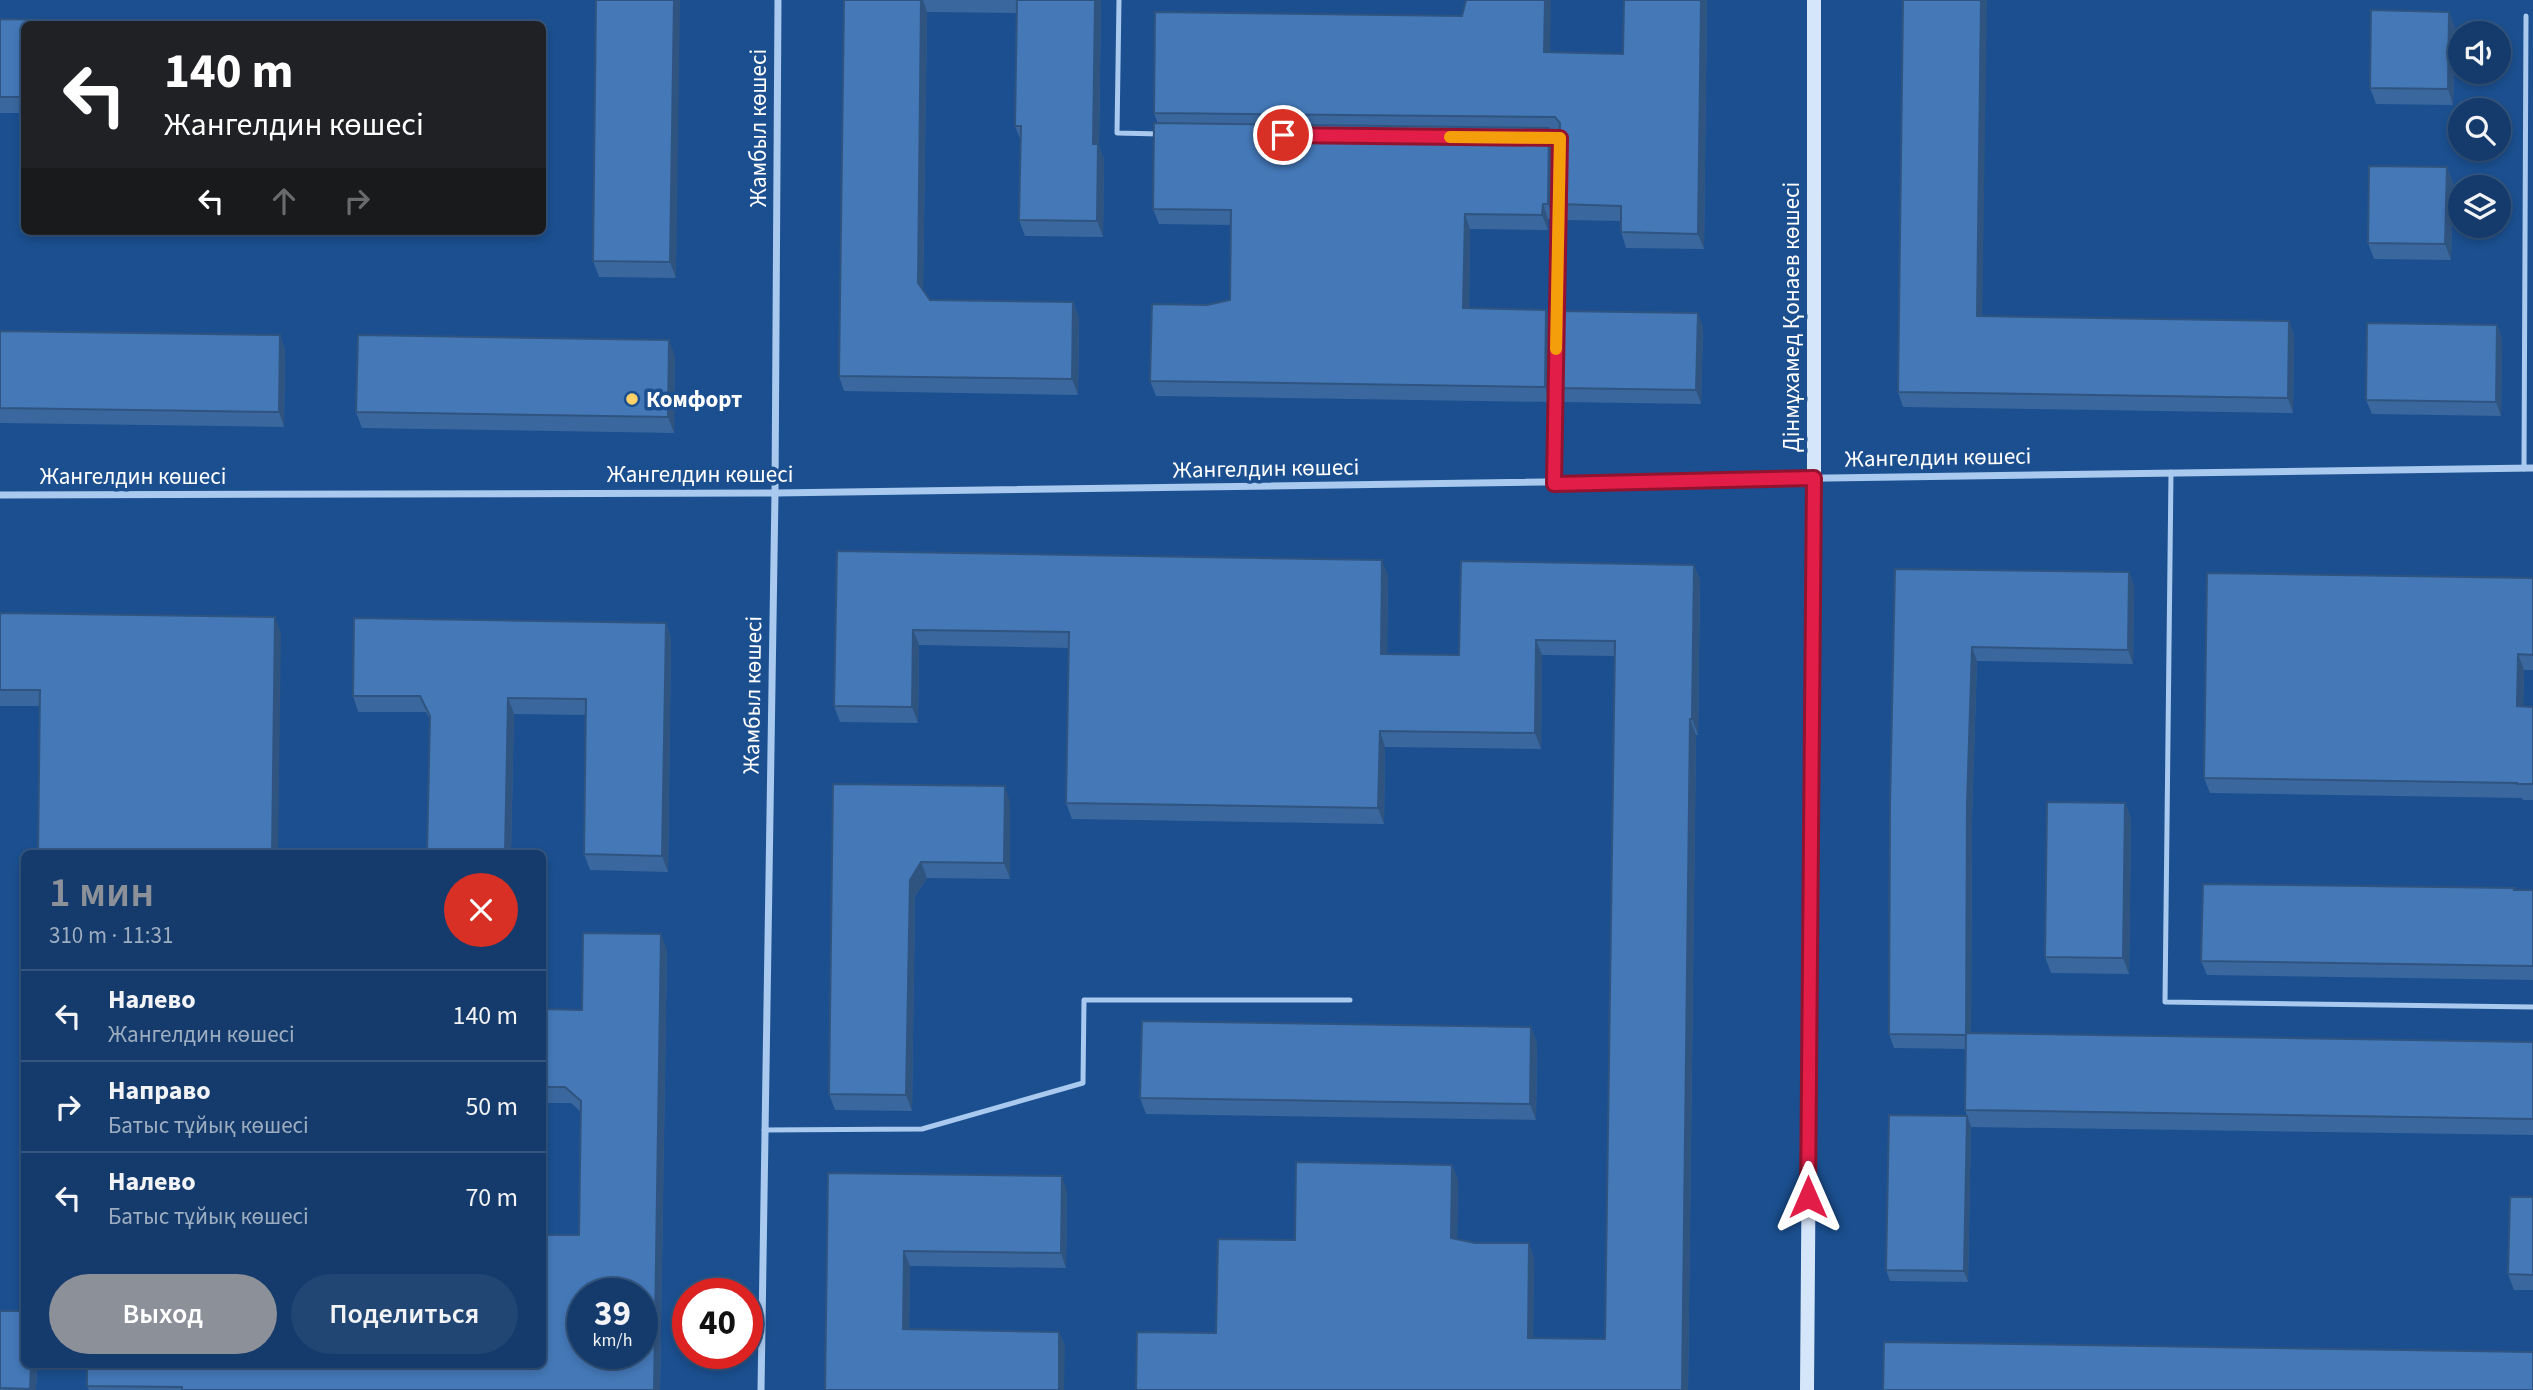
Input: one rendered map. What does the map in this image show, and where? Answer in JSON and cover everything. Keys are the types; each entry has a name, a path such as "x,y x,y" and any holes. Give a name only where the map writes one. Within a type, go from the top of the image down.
{"street":[{"name":"Жамбыл көшесі","path":"761,1390 775,493 778,0"},
{"name":"Дінмұхамед Қонаев көшесі","path":"1807,1390 1814,478 1814,0"},
{"name":"Жангелдин көшесі","path":"0,495 775,493 1554,484 2529,468"}],"lane":[{"path":"1119,0 1116,133 1172,134"},
{"path":"2526,16 2529,468"},
{"path":"1557,318 1559,194"},
{"path":"1554,484 1556,373"},
{"path":"2172,472 2165,1002 2533,1007"},
{"path":"764,1129 922,1129 1083,1083 1084,1000 1350,1000"}],"building":[{"path":"596,0 674,0 670,262 593,261"},
{"path":"844,0 921,0 918,283 930,300 1073,302 1072,379 839,376"},
{"path":"1017,0 1095,0 1093,144 1098,144 1097,221 1019,220 1021,126 1015,126"},
{"path":"1466,0 1545,0 1544,52 1623,54 1624,0 1701,0 1698,234 1621,232 1621,206 1558,204 1560,123 1555,117 1154,113 1155,12 1462,16"},
{"path":"1903,0 1981,0 1977,316 2289,321 2288,398 1898,392"},
{"path":"2371,10 2449,12 2448,89 2370,88"},
{"path":"0,19 102,21 21,21 21,97 0,97"},
{"path":"1154,123 1549,128 1548,204 1543,204 1542,215 1465,214 1463,308 1546,310 1545,387 1150,381 1152,304 1207,305 1230,300 1231,210 1153,209"},
{"path":"2369,166 2447,167 2445,244 2368,243"},
{"path":"1557,311 1698,313 1696,390 1555,388"},
{"path":"2367,323 2497,325 2496,402 2366,400"},
{"path":"0,331 280,335 279,412 0,408"},
{"path":"358,335 669,340 668,417 356,412"},
{"path":"837,551 1382,560 1381,654 1459,655 1461,561 1694,565 1682,1390 1136,1390 1137,1332 1216,1333 1218,1239 1295,1240 1296,1162 1452,1165 1451,1238 1475,1243 1529,1243 1528,1338 1605,1339 1615,641 1536,640 1535,733 1380,731 1378,808 1066,803 1069,632 913,630 912,707 834,706"},
{"path":"1895,569 2129,572 2128,650 1972,647 1967,804 1966,1035 1889,1034"},
{"path":"2207,573 2533,578 2533,655 2518,654 2517,706 2533,707 2533,784 2204,778"},
{"path":"0,613 275,617 272,850 38,850 40,690 0,690"},
{"path":"354,618 666,623 662,856 584,854 586,699 508,698 505,850 427,850 430,716 420,696 353,696"},
{"path":"833,784 1005,786 1004,863 921,862 910,880 906,1095 829,1094"},
{"path":"2047,802 2125,803 2123,958 2045,957"},
{"path":"2203,884 2533,890 2533,966 2201,961"},
{"path":"583,933 661,934 656,1278 567,1278 567,1369 654,1369 654,1390 182,1390 182,1387 87,1386 87,1368 546,1368 546,1235 579,1235 581,1101 565,1087 546,1087 546,1009 582,1010"},
{"path":"1142,1021 1531,1027 1530,1104 1140,1098"},
{"path":"1966,1033 2533,1042 2533,1119 1965,1110"},
{"path":"1889,1115 1967,1116 1964,1271 1886,1270"},
{"path":"828,1173 1062,1176 1061,1253 904,1251 903,1329 1059,1332 1059,1390 825,1390"},
{"path":"2510,1197 2533,1197 2533,1275 2508,1274"},
{"path":"0,1311 21,1311 21,1368 31,1368 30,1389 0,1388"},
{"path":"1884,1342 2533,1352 2533,1390 1883,1390"}],"slow traffic":[{"path":"1450,137 1560,138 1556,349"}],"place":[{"name":"Комфорт","path":"632,399"}],"route":[{"path":"1283,135 1560,138 1554,484 1814,478 1808,1197"}]}
